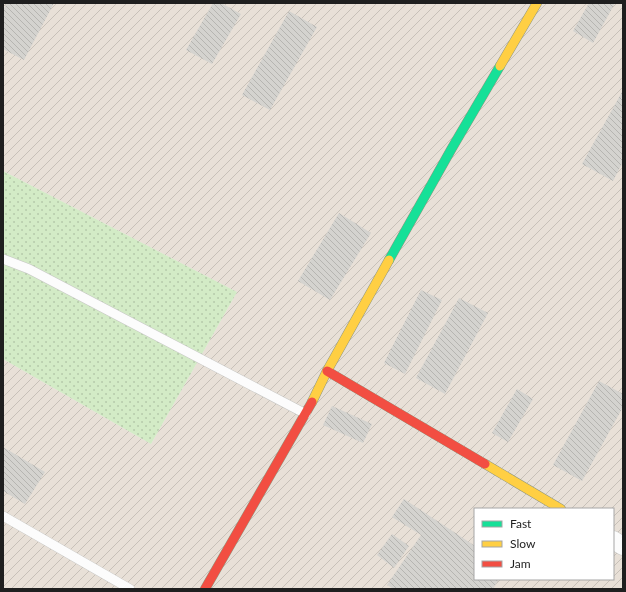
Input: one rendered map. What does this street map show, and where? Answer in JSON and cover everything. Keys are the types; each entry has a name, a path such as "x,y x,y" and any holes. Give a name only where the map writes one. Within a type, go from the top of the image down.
{"street":[{"path":"205,589 306,414 327,371 452,148 537,3"},
{"path":"327,371 559,508"},
{"path":"614,541 623,546"}],"lane":[{"path":"3,259 29,269 306,414"},
{"path":"3,516 130,589"}],"shaded area":[{"path":"3,3 623,3 623,589 3,589 3,359 151,444 237,292 3,171"}],"green space":[{"path":"3,171 237,292 151,444 3,359"}],"building":[{"path":"7,3 54,3 24,60 3,49 3,10"},
{"path":"213,3 221,3 241,14 212,64 186,50"},
{"path":"589,3 615,3 593,43 573,31"},
{"path":"289,11 317,27 270,110 242,95"},
{"path":"623,90 623,162 613,181 582,164"},
{"path":"339,213 371,233 330,300 298,281"},
{"path":"421,290 442,300 405,374 384,363"},
{"path":"459,298 488,313 445,394 416,378"},
{"path":"599,381 623,394 623,407 582,481 553,465"},
{"path":"517,389 533,399 508,442 492,433"},
{"path":"332,406 372,424 363,443 323,425"},
{"path":"3,447 45,472 25,504 3,491"},
{"path":"404,499 474,545 474,580 498,580 493,589 394,589 387,585 421,535 392,517"},
{"path":"392,534 409,546 394,568 377,555"}],"traffic: fast":[{"path":"389,260 500,66"}],"traffic: slow":[{"path":"500,66 537,3"},
{"path":"312,402 327,371 389,260"},
{"path":"485,464 559,508"}],"traffic: jam":[{"path":"327,371 485,464"},
{"path":"205,589 312,402"}]}
